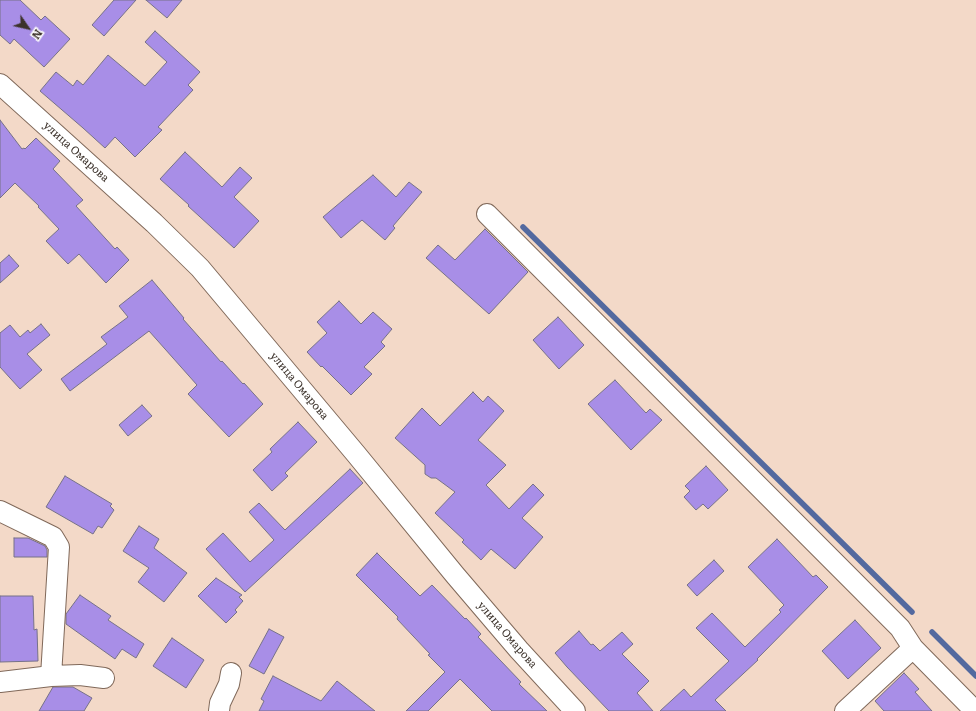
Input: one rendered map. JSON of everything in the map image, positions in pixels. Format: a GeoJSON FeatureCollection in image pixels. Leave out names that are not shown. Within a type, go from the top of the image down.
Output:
{"type":"FeatureCollection","features":[{"type":"Feature","properties":{"kind":"street","name":"улица Омарова"},"geometry":{"type":"LineString","coordinates":[[0,84],[154,223],[200,268],[519,650],[575,711]]}},
{"type":"Feature","properties":{"kind":"street"},"geometry":{"type":"LineString","coordinates":[[487,214],[900,628],[913,648],[975,711]]}},
{"type":"Feature","properties":{"kind":"street"},"geometry":{"type":"LineString","coordinates":[[0,511],[53,537],[59,547],[51,676]]}},
{"type":"Feature","properties":{"kind":"street"},"geometry":{"type":"LineString","coordinates":[[845,711],[913,648]]}},
{"type":"Feature","properties":{"kind":"street"},"geometry":{"type":"LineString","coordinates":[[219,711],[220,703],[229,684],[231,673]]}},
{"type":"Feature","properties":{"kind":"street"},"geometry":{"type":"LineString","coordinates":[[0,682],[51,676],[80,675],[104,678]]}},
{"type":"Feature","properties":{"kind":"building"},"geometry":{"type":"Polygon","coordinates":[[[0,0],[20,0],[41,20],[45,16],[70,39],[44,67],[14,39],[10,44],[0,35],[0,0]]]}},
{"type":"Feature","properties":{"kind":"building"},"geometry":{"type":"Polygon","coordinates":[[[114,0],[136,0],[104,36],[92,25],[114,0]]]}},
{"type":"Feature","properties":{"kind":"building"},"geometry":{"type":"Polygon","coordinates":[[[146,0],[182,0],[167,18],[146,0]]]}},
{"type":"Feature","properties":{"kind":"building"},"geometry":{"type":"Polygon","coordinates":[[[155,31],[200,72],[188,85],[193,90],[158,127],[162,130],[135,157],[115,137],[105,148],[40,91],[56,72],[73,86],[77,80],[83,85],[108,55],[145,86],[167,62],[145,42],[155,31]]]}},
{"type":"Feature","properties":{"kind":"building"},"geometry":{"type":"Polygon","coordinates":[[[0,120],[22,149],[25,149],[36,138],[60,161],[53,169],[83,200],[76,206],[115,249],[117,247],[129,260],[106,283],[79,254],[68,264],[46,241],[59,229],[38,207],[39,206],[15,183],[0,198],[0,120]]]}},
{"type":"Feature","properties":{"kind":"building"},"geometry":{"type":"Polygon","coordinates":[[[185,152],[222,187],[240,167],[252,178],[234,197],[259,221],[234,248],[160,179],[185,152]]]}},
{"type":"Feature","properties":{"kind":"building"},"geometry":{"type":"Polygon","coordinates":[[[373,175],[396,197],[409,182],[422,192],[393,226],[395,228],[385,240],[362,220],[341,238],[323,217],[373,175]]]}},
{"type":"Feature","properties":{"kind":"building"},"geometry":{"type":"Polygon","coordinates":[[[485,229],[528,272],[489,314],[426,258],[438,245],[455,260],[485,229]]]}},
{"type":"Feature","properties":{"kind":"building"},"geometry":{"type":"Polygon","coordinates":[[[9,255],[19,266],[0,283],[0,263],[9,255]]]}},
{"type":"Feature","properties":{"kind":"building"},"geometry":{"type":"Polygon","coordinates":[[[152,280],[184,318],[183,319],[221,362],[222,361],[263,404],[229,437],[188,394],[197,385],[149,331],[70,391],[61,379],[107,344],[101,337],[128,317],[119,306],[152,280]]]}},
{"type":"Feature","properties":{"kind":"building"},"geometry":{"type":"Polygon","coordinates":[[[339,301],[361,324],[373,312],[392,329],[381,342],[385,346],[364,367],[372,374],[351,395],[307,352],[327,333],[317,322],[339,301]]]}},
{"type":"Feature","properties":{"kind":"building"},"geometry":{"type":"Polygon","coordinates":[[[558,317],[584,345],[559,369],[533,340],[558,317]]]}},
{"type":"Feature","properties":{"kind":"building"},"geometry":{"type":"Polygon","coordinates":[[[41,324],[50,335],[27,354],[42,370],[20,389],[0,367],[0,333],[10,325],[20,337],[28,330],[30,333],[41,324]]]}},
{"type":"Feature","properties":{"kind":"building"},"geometry":{"type":"Polygon","coordinates":[[[615,380],[646,413],[650,409],[662,420],[631,450],[588,404],[615,380]]]}},
{"type":"Feature","properties":{"kind":"building"},"geometry":{"type":"Polygon","coordinates":[[[473,392],[483,402],[488,396],[504,411],[478,440],[506,465],[486,485],[509,509],[533,484],[544,495],[522,518],[543,537],[515,569],[491,549],[481,560],[462,542],[464,540],[435,513],[455,492],[436,478],[431,478],[425,474],[425,465],[395,438],[422,408],[440,426],[473,392]]]}},
{"type":"Feature","properties":{"kind":"building"},"geometry":{"type":"Polygon","coordinates":[[[142,405],[152,416],[128,436],[119,425],[142,405]]]}},
{"type":"Feature","properties":{"kind":"building"},"geometry":{"type":"Polygon","coordinates":[[[298,422],[317,442],[285,473],[288,476],[272,491],[253,470],[272,452],[270,449],[298,422]]]}},
{"type":"Feature","properties":{"kind":"building"},"geometry":{"type":"Polygon","coordinates":[[[706,466],[728,490],[708,509],[703,504],[696,510],[684,497],[690,491],[685,486],[706,466]]]}},
{"type":"Feature","properties":{"kind":"building"},"geometry":{"type":"Polygon","coordinates":[[[350,469],[363,483],[245,592],[206,549],[223,533],[250,562],[274,540],[249,512],[259,503],[285,530],[350,469]]]}},
{"type":"Feature","properties":{"kind":"building"},"geometry":{"type":"Polygon","coordinates":[[[65,476],[112,504],[110,506],[114,510],[102,528],[98,526],[93,534],[46,507],[65,476]]]}},
{"type":"Feature","properties":{"kind":"building"},"geometry":{"type":"Polygon","coordinates":[[[139,526],[159,539],[154,548],[187,573],[164,602],[138,582],[149,568],[123,551],[139,526]]]}},
{"type":"Feature","properties":{"kind":"building"},"geometry":{"type":"Polygon","coordinates":[[[14,538],[28,538],[45,546],[47,550],[47,557],[14,557],[14,538]]]}},
{"type":"Feature","properties":{"kind":"building"},"geometry":{"type":"Polygon","coordinates":[[[777,539],[813,577],[816,575],[828,587],[757,659],[758,660],[715,700],[726,711],[660,711],[684,689],[691,697],[729,661],[696,628],[712,613],[745,647],[781,612],[779,610],[784,605],[748,567],[777,539]]]}},
{"type":"Feature","properties":{"kind":"building"},"geometry":{"type":"Polygon","coordinates":[[[377,553],[420,596],[432,585],[481,634],[478,637],[521,682],[519,684],[547,711],[492,711],[460,679],[428,711],[406,711],[445,672],[397,619],[398,617],[356,575],[377,553]]]}},
{"type":"Feature","properties":{"kind":"building"},"geometry":{"type":"Polygon","coordinates":[[[714,560],[724,571],[697,596],[687,585],[714,560]]]}},
{"type":"Feature","properties":{"kind":"building"},"geometry":{"type":"Polygon","coordinates":[[[216,578],[242,595],[239,597],[243,601],[235,610],[237,612],[226,623],[198,596],[216,578]]]}},
{"type":"Feature","properties":{"kind":"building"},"geometry":{"type":"Polygon","coordinates":[[[80,595],[111,616],[108,620],[144,644],[136,658],[122,649],[115,659],[66,624],[66,614],[80,595]]]}},
{"type":"Feature","properties":{"kind":"building"},"geometry":{"type":"Polygon","coordinates":[[[0,596],[33,596],[34,630],[37,629],[38,661],[0,662],[0,596]]]}},
{"type":"Feature","properties":{"kind":"building"},"geometry":{"type":"Polygon","coordinates":[[[855,620],[881,648],[848,679],[822,651],[855,620]]]}},
{"type":"Feature","properties":{"kind":"building"},"geometry":{"type":"Polygon","coordinates":[[[269,629],[284,637],[264,674],[249,666],[269,629]]]}},
{"type":"Feature","properties":{"kind":"building"},"geometry":{"type":"Polygon","coordinates":[[[579,631],[591,645],[593,644],[600,651],[622,632],[633,644],[622,654],[649,681],[637,693],[653,711],[609,711],[567,667],[555,653],[579,631]]]}},
{"type":"Feature","properties":{"kind":"building"},"geometry":{"type":"Polygon","coordinates":[[[172,638],[204,660],[186,688],[153,666],[172,638]]]}},
{"type":"Feature","properties":{"kind":"building"},"geometry":{"type":"Polygon","coordinates":[[[904,673],[919,689],[915,692],[932,711],[884,711],[875,701],[904,673]]]}},
{"type":"Feature","properties":{"kind":"building"},"geometry":{"type":"Polygon","coordinates":[[[273,676],[321,701],[337,681],[375,711],[259,711],[264,701],[261,699],[273,676]]]}},
{"type":"Feature","properties":{"kind":"building"},"geometry":{"type":"Polygon","coordinates":[[[53,687],[73,687],[92,698],[84,711],[39,711],[53,687]]]}},
{"type":"Feature","properties":{"kind":"waterway"},"geometry":{"type":"LineString","coordinates":[[523,227],[912,612]]}},
{"type":"Feature","properties":{"kind":"waterway"},"geometry":{"type":"LineString","coordinates":[[932,632],[976,676]]}}]}
